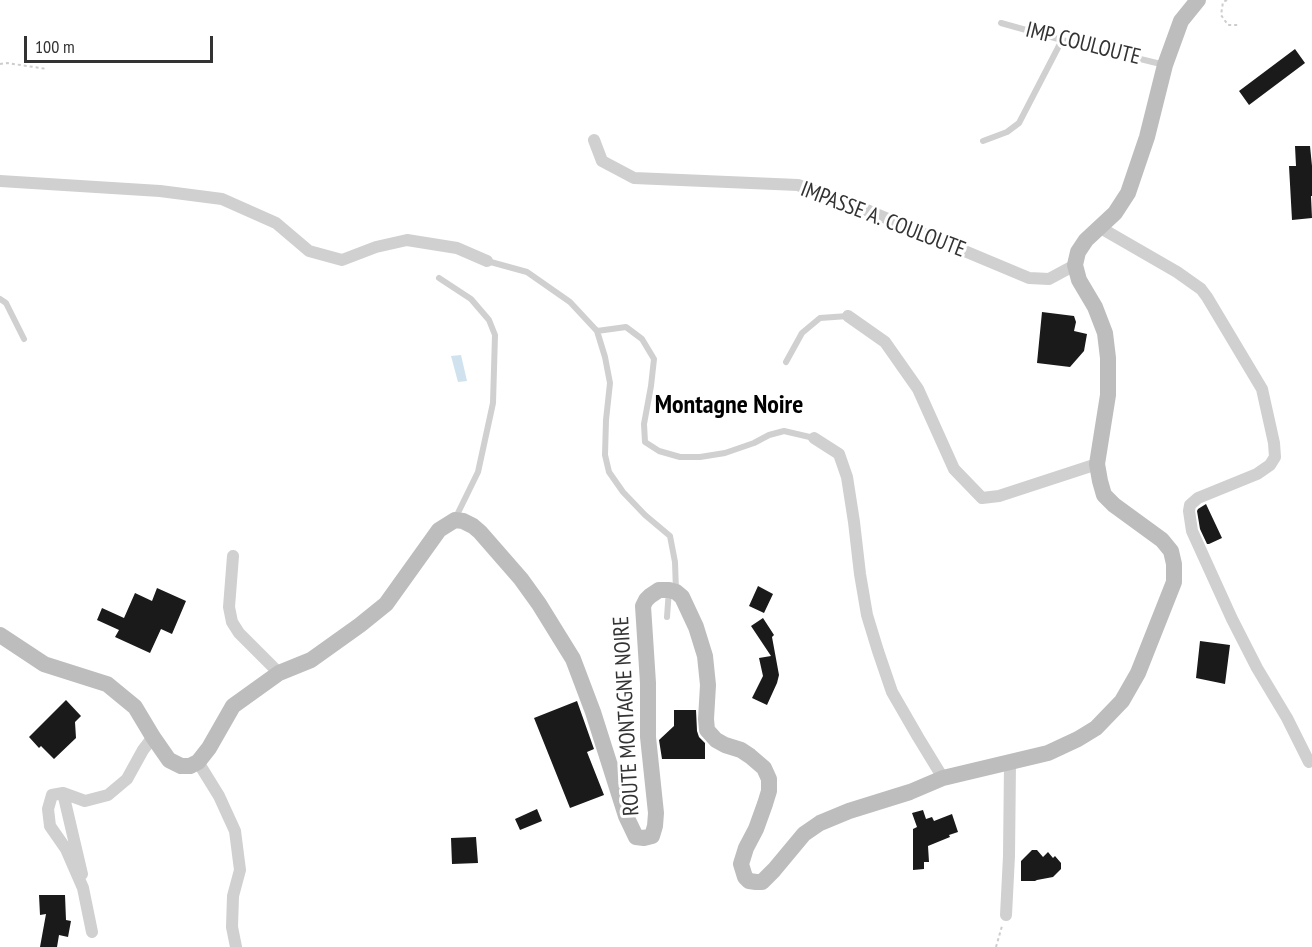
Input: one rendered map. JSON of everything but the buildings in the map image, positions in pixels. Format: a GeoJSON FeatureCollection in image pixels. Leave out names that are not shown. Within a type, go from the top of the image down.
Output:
{"type":"FeatureCollection","features":[{"type":"Feature","properties":{"kind":"street"},"geometry":{"type":"LineString","coordinates":[[679,593],[696,627],[705,656],[708,685],[707,730],[724,745],[741,750],[750,756],[764,768],[769,779],[769,791],[765,804],[741,864],[745,877],[749,881],[762,882],[804,834],[820,823],[849,811],[910,792],[943,778],[1048,753],[1096,728],[1122,701],[1138,673],[1174,582],[1174,564],[1171,550],[1162,540],[1104,495],[1097,464],[1108,395],[1105,333],[1095,307],[1078,280],[1074,265],[1078,252],[1086,240],[1115,213],[1128,193],[1147,137],[1165,65],[1181,21],[1198,0]]}},
{"type":"Feature","properties":{"kind":"street","name":"IMPASSE A. COULOUTE"},"geometry":{"type":"LineString","coordinates":[[594,140],[602,161],[634,178],[798,185],[869,211],[1029,278],[1049,279],[1074,265]]}},
{"type":"Feature","properties":{"kind":"street"},"geometry":{"type":"LineString","coordinates":[[0,182],[160,191],[222,199],[276,223],[309,251],[342,260],[376,247],[407,240],[457,249],[487,261]]}},
{"type":"Feature","properties":{"kind":"street"},"geometry":{"type":"LineString","coordinates":[[1099,227],[1177,272],[1200,289],[1262,389],[1275,457],[1270,465],[1257,474],[1198,498],[1190,505],[1189,511],[1192,531],[1232,619],[1309,762]]}},
{"type":"Feature","properties":{"kind":"street"},"geometry":{"type":"LineString","coordinates":[[848,316],[885,342],[918,389],[954,469],[982,498],[999,496],[1097,464]]}},
{"type":"Feature","properties":{"kind":"street"},"geometry":{"type":"LineString","coordinates":[[814,438],[839,454],[847,477],[867,615],[878,651],[892,692],[943,778]]}},
{"type":"Feature","properties":{"kind":"street"},"geometry":{"type":"LineString","coordinates":[[0,635],[44,664],[107,684],[135,707],[169,760],[181,766],[190,766],[198,762],[209,748],[233,706],[279,673],[311,660],[386,604],[439,530],[455,520]]}},
{"type":"Feature","properties":{"kind":"street","name":"ROUTE MONTAGNE NOIRE"},"geometry":{"type":"LineString","coordinates":[[455,520],[464,521],[473,526],[500,554],[539,604],[573,658],[626,816],[636,837],[652,836],[656,813],[648,737],[648,683],[643,606],[650,596],[659,590],[679,593]]}},
{"type":"Feature","properties":{"kind":"street"},"geometry":{"type":"LineString","coordinates":[[233,556],[229,608],[232,622],[239,633],[279,673]]}},
{"type":"Feature","properties":{"kind":"street"},"geometry":{"type":"LineString","coordinates":[[92,932],[83,888],[66,849],[50,826],[48,809],[52,795],[63,793],[85,801],[108,795],[127,779],[153,737]]}},
{"type":"Feature","properties":{"kind":"street"},"geometry":{"type":"LineString","coordinates":[[198,762],[219,796],[235,831],[240,870],[233,896],[232,927],[236,947]]}},
{"type":"Feature","properties":{"kind":"street"},"geometry":{"type":"LineString","coordinates":[[1006,915],[1010,763]]}},
{"type":"Feature","properties":{"kind":"street"},"geometry":{"type":"LineString","coordinates":[[63,793],[82,874]]}},
{"type":"Feature","properties":{"kind":"lane","name":"IMP COULOUTE"},"geometry":{"type":"LineString","coordinates":[[1001,23],[1165,65]]}},
{"type":"Feature","properties":{"kind":"lane"},"geometry":{"type":"LineString","coordinates":[[983,141],[1007,132],[1018,123],[1062,40]]}},
{"type":"Feature","properties":{"kind":"lane"},"geometry":{"type":"LineString","coordinates":[[487,261],[527,272],[570,302],[597,331],[610,382],[605,455],[609,472],[623,492],[670,536],[679,593],[667,617]]}},
{"type":"Feature","properties":{"kind":"lane"},"geometry":{"type":"LineString","coordinates":[[439,278],[471,298],[489,320],[495,335],[493,403],[478,472],[455,520]]}},
{"type":"Feature","properties":{"kind":"lane"},"geometry":{"type":"LineString","coordinates":[[0,299],[6,303],[24,339]]}},
{"type":"Feature","properties":{"kind":"lane"},"geometry":{"type":"LineString","coordinates":[[786,362],[802,333],[819,318],[848,316]]}},
{"type":"Feature","properties":{"kind":"lane"},"geometry":{"type":"LineString","coordinates":[[597,331],[626,327],[642,339],[654,359],[644,424],[645,442],[659,451],[680,457],[700,458],[725,453],[784,431],[814,438]]}},
{"type":"Feature","properties":{"kind":"path"},"geometry":{"type":"LineString","coordinates":[[1227,0],[1223,3],[1221,15],[1228,25],[1239,25]]}},
{"type":"Feature","properties":{"kind":"path"},"geometry":{"type":"LineString","coordinates":[[0,64],[47,69]]}},
{"type":"Feature","properties":{"kind":"path"},"geometry":{"type":"LineString","coordinates":[[996,947],[1006,915]]}},
{"type":"Feature","properties":{"kind":"water"},"geometry":{"type":"Polygon","coordinates":[[[461,355],[467,381],[458,382],[451,356],[461,355]]]}},
{"type":"Feature","properties":{"kind":"district","name":"Montagne Noire"},"geometry":{"type":"Point","coordinates":[729,406]}}]}
